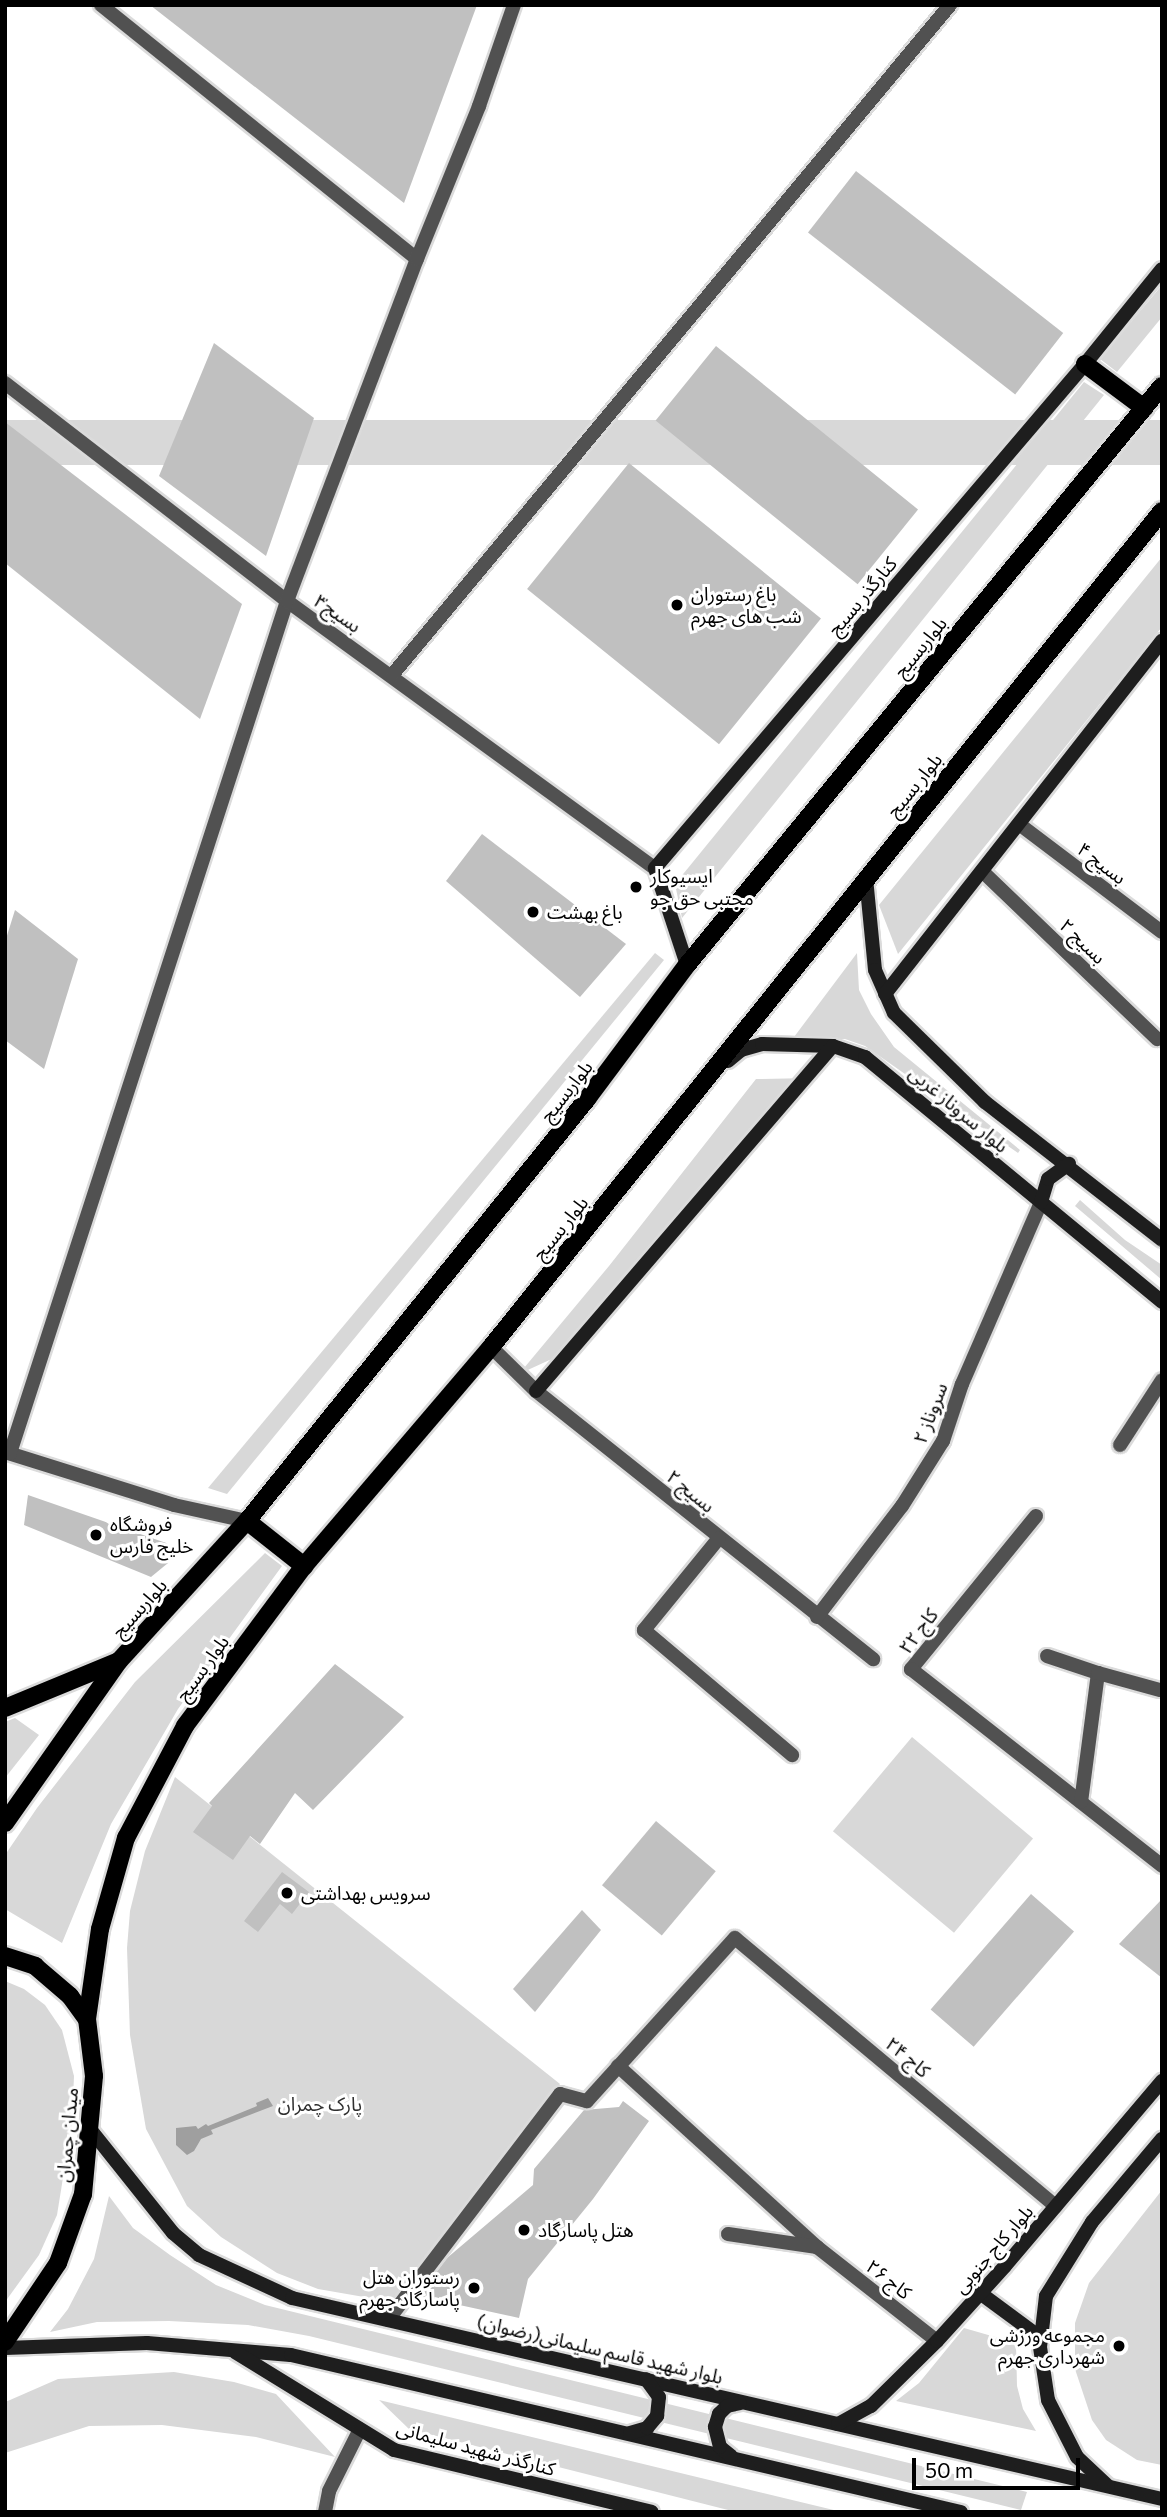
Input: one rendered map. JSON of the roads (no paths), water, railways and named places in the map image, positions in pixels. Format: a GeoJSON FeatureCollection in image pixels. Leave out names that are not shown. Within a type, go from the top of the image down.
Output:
{"type":"FeatureCollection","features":[{"type":"Feature","properties":{"kind":"main road"},"geometry":{"type":"LineString","coordinates":[[1085,364],[1144,408]]}},
{"type":"Feature","properties":{"kind":"main road","name":"بلواربسیج"},"geometry":{"type":"LineString","coordinates":[[5,1823],[119,1661],[247,1521],[587,1099],[687,964],[1162,386]]}},
{"type":"Feature","properties":{"kind":"main road","name":"بلوار بسیج"},"geometry":{"type":"LineString","coordinates":[[87,2019],[100,1929],[126,1838],[185,1726],[304,1566],[491,1347],[1162,512]]}},
{"type":"Feature","properties":{"kind":"main road"},"geometry":{"type":"LineString","coordinates":[[247,1521],[304,1566]]}},
{"type":"Feature","properties":{"kind":"main road"},"geometry":{"type":"LineString","coordinates":[[5,1708],[119,1661]]}},
{"type":"Feature","properties":{"kind":"main road"},"geometry":{"type":"LineString","coordinates":[[5,1956],[34,1966],[71,1996],[87,2019]]}},
{"type":"Feature","properties":{"kind":"main road","name":"میدان چمران"},"geometry":{"type":"LineString","coordinates":[[5,2342],[58,2263],[83,2194],[94,2076],[87,2019]]}},
{"type":"Feature","properties":{"kind":"street"},"geometry":{"type":"LineString","coordinates":[[101,5],[417,259]]}},
{"type":"Feature","properties":{"kind":"street"},"geometry":{"type":"LineString","coordinates":[[247,1521],[174,1506],[8,1452],[288,601],[417,259],[479,106],[513,5]]}},
{"type":"Feature","properties":{"kind":"street"},"geometry":{"type":"LineString","coordinates":[[393,674],[950,5]]}},
{"type":"Feature","properties":{"kind":"street","name":"کنارگذر بسیج"},"geometry":{"type":"LineString","coordinates":[[655,868],[1085,364],[1162,269]]}},
{"type":"Feature","properties":{"kind":"street","name":"بسیج۳"},"geometry":{"type":"LineString","coordinates":[[5,383],[288,601],[393,674],[655,868]]}},
{"type":"Feature","properties":{"kind":"street"},"geometry":{"type":"LineString","coordinates":[[885,994],[1162,641]]}},
{"type":"Feature","properties":{"kind":"street","name":"بسیج ۴"},"geometry":{"type":"LineString","coordinates":[[1018,824],[1162,932]]}},
{"type":"Feature","properties":{"kind":"street"},"geometry":{"type":"LineString","coordinates":[[655,868],[687,964]]}},
{"type":"Feature","properties":{"kind":"street","name":"بسیج ۲"},"geometry":{"type":"LineString","coordinates":[[982,871],[1157,1039]]}},
{"type":"Feature","properties":{"kind":"street","name":"بلوار سروناز غربی"},"geometry":{"type":"LineString","coordinates":[[866,878],[875,970],[894,1013],[985,1102],[1069,1164],[1162,1240]]}},
{"type":"Feature","properties":{"kind":"street","name":"بلوار سروناز غربی"},"geometry":{"type":"LineString","coordinates":[[705,1079],[741,1049],[762,1044],[833,1046],[865,1057],[1162,1302]]}},
{"type":"Feature","properties":{"kind":"street"},"geometry":{"type":"LineString","coordinates":[[536,1391],[833,1046]]}},
{"type":"Feature","properties":{"kind":"street"},"geometry":{"type":"LineString","coordinates":[[1041,1202],[1048,1179],[1069,1164]]}},
{"type":"Feature","properties":{"kind":"street","name":"سروناز ۲"},"geometry":{"type":"LineString","coordinates":[[817,1617],[902,1506],[943,1441],[962,1384],[1041,1202]]}},
{"type":"Feature","properties":{"kind":"street","name":"بسیج ۲"},"geometry":{"type":"LineString","coordinates":[[491,1347],[536,1391],[873,1659]]}},
{"type":"Feature","properties":{"kind":"street"},"geometry":{"type":"LineString","coordinates":[[1120,1445],[1162,1380]]}},
{"type":"Feature","properties":{"kind":"street","name":"کاج ۲۲"},"geometry":{"type":"LineString","coordinates":[[1036,1516],[912,1669],[1162,1866]]}},
{"type":"Feature","properties":{"kind":"street"},"geometry":{"type":"LineString","coordinates":[[719,1538],[644,1630],[792,1755]]}},
{"type":"Feature","properties":{"kind":"street"},"geometry":{"type":"LineString","coordinates":[[1047,1656],[1160,1690]]}},
{"type":"Feature","properties":{"kind":"street"},"geometry":{"type":"LineString","coordinates":[[1081,1802],[1098,1672]]}},
{"type":"Feature","properties":{"kind":"street","name":"کاج ۲۴"},"geometry":{"type":"LineString","coordinates":[[618,2066],[735,1938],[1056,2206]]}},
{"type":"Feature","properties":{"kind":"street"},"geometry":{"type":"LineString","coordinates":[[388,2320],[560,2094],[587,2101],[618,2066]]}},
{"type":"Feature","properties":{"kind":"street","name":"کاج ۲۶"},"geometry":{"type":"LineString","coordinates":[[618,2066],[817,2247],[937,2341]]}},
{"type":"Feature","properties":{"kind":"street","name":"بلوار کاج جنوبی"},"geometry":{"type":"LineString","coordinates":[[838,2424],[871,2406],[937,2341],[1162,2081]]}},
{"type":"Feature","properties":{"kind":"street","name":"بلوار شهید قاسم سلیمانی(رضوان)"},"geometry":{"type":"LineString","coordinates":[[90,2129],[173,2233],[199,2255],[292,2298],[1162,2499]]}},
{"type":"Feature","properties":{"kind":"street"},"geometry":{"type":"LineString","coordinates":[[1109,2487],[1077,2457],[1048,2400],[1041,2338],[1045,2296],[1092,2222],[1162,2139]]}},
{"type":"Feature","properties":{"kind":"street"},"geometry":{"type":"LineString","coordinates":[[728,2234],[817,2247]]}},
{"type":"Feature","properties":{"kind":"street"},"geometry":{"type":"LineString","coordinates":[[980,2293],[1041,2338]]}},
{"type":"Feature","properties":{"kind":"street"},"geometry":{"type":"LineString","coordinates":[[5,2348],[146,2343],[291,2355],[961,2512]]}},
{"type":"Feature","properties":{"kind":"street","name":"کنارگذر شهید سلیمانی"},"geometry":{"type":"LineString","coordinates":[[230,2350],[394,2449],[651,2512]]}},
{"type":"Feature","properties":{"kind":"street"},"geometry":{"type":"LineString","coordinates":[[628,2434],[647,2428],[657,2416],[659,2397],[646,2379]]}},
{"type":"Feature","properties":{"kind":"street"},"geometry":{"type":"LineString","coordinates":[[731,2457],[719,2447],[715,2427],[719,2414],[727,2406],[745,2402]]}},
{"type":"Feature","properties":{"kind":"street"},"geometry":{"type":"LineString","coordinates":[[325,2512],[329,2491],[360,2429]]}},
{"type":"Feature","properties":{"kind":"place","name":"باغ رستوران شب های جهرم"},"geometry":{"type":"Point","coordinates":[677,605]}},
{"type":"Feature","properties":{"kind":"place","name":"ایسیوکار مجتبی حق جو"},"geometry":{"type":"Point","coordinates":[636,887]}},
{"type":"Feature","properties":{"kind":"place","name":"باغ بهشت"},"geometry":{"type":"Point","coordinates":[533,912]}},
{"type":"Feature","properties":{"kind":"place","name":"فروشگاه خلیج فارس"},"geometry":{"type":"Point","coordinates":[96,1535]}},
{"type":"Feature","properties":{"kind":"place","name":"سرویس بهداشتی"},"geometry":{"type":"Point","coordinates":[287,1893]}},
{"type":"Feature","properties":{"kind":"place","name":"هتل پاسارگاد"},"geometry":{"type":"Point","coordinates":[524,2230]}},
{"type":"Feature","properties":{"kind":"place","name":"رستوران هتل پاسارگاد جهرم"},"geometry":{"type":"Point","coordinates":[474,2288]}},
{"type":"Feature","properties":{"kind":"place","name":"مجموعه ورزشی شهرداری جهرم"},"geometry":{"type":"Point","coordinates":[1119,2346]}},
{"type":"Feature","properties":{"kind":"park label","name":"پارک چمران"},"geometry":{"type":"Point","coordinates":[320,2104]}}]}
